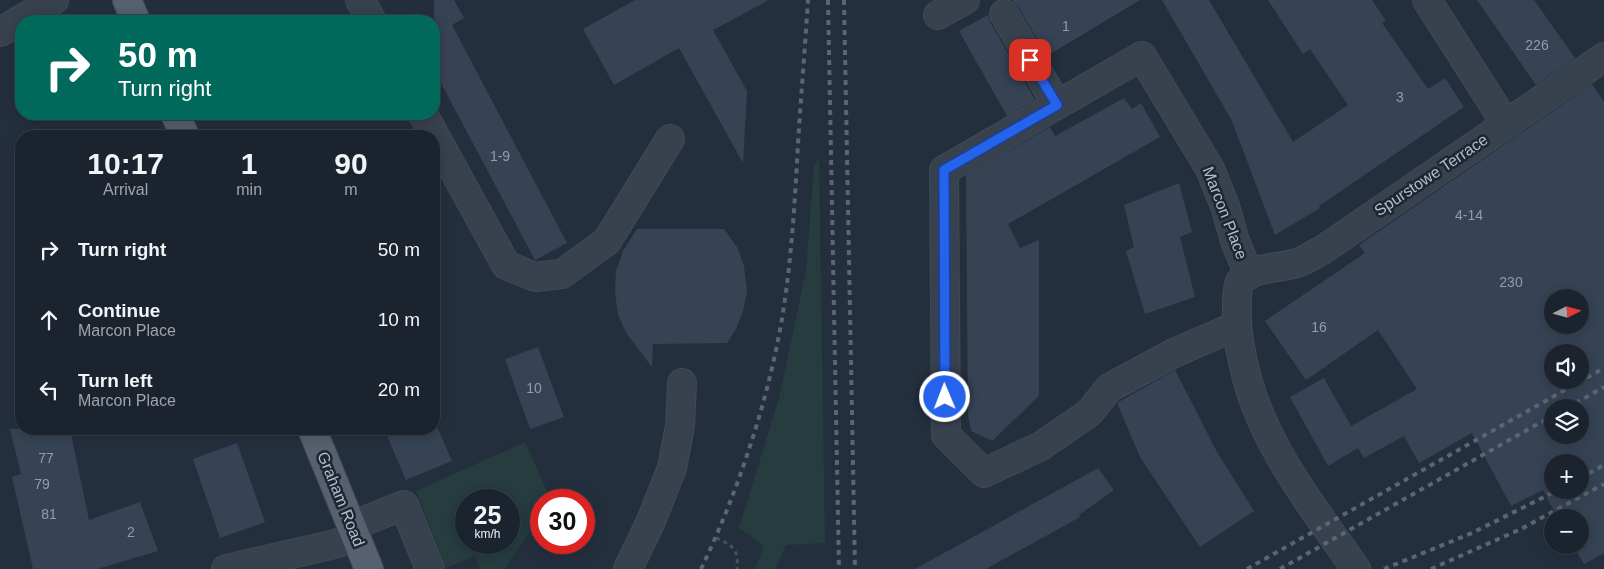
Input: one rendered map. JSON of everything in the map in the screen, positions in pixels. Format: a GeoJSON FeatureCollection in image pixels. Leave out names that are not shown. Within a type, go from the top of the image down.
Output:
{"type":"FeatureCollection","features":[{"type":"Feature","properties":{"kind":"main road"},"geometry":{"type":"LineString","coordinates":[[127,0],[133,15]]}},
{"type":"Feature","properties":{"kind":"main road","name":"Graham Road"},"geometry":{"type":"LineString","coordinates":[[315,435],[369,569]]}},
{"type":"Feature","properties":{"kind":"street"},"geometry":{"type":"LineString","coordinates":[[29,15],[54,0]]}},
{"type":"Feature","properties":{"kind":"street"},"geometry":{"type":"LineString","coordinates":[[360,0],[369,15]]}},
{"type":"Feature","properties":{"kind":"street"},"geometry":{"type":"LineString","coordinates":[[938,15],[965,0]]}},
{"type":"Feature","properties":{"kind":"street"},"geometry":{"type":"LineString","coordinates":[[1428,0],[1506,124]]}},
{"type":"Feature","properties":{"kind":"street"},"geometry":{"type":"LineString","coordinates":[[1004,14],[1057,105]]}},
{"type":"Feature","properties":{"kind":"street"},"geometry":{"type":"LineString","coordinates":[[0,32],[15,23]]}},
{"type":"Feature","properties":{"kind":"street","name":"Marcon Place"},"geometry":{"type":"LineString","coordinates":[[1236,326],[1174,353],[1109,388],[1089,413],[1041,446],[984,473],[946,434],[944,170],[1142,56],[1210,169],[1249,275],[1240,282],[1236,326],[1244,370],[1263,426],[1294,479],[1356,569]]}},
{"type":"Feature","properties":{"kind":"street","name":"Spurstowe Terrace"},"geometry":{"type":"LineString","coordinates":[[1249,275],[1266,269],[1295,264],[1327,247],[1604,56]]}},
{"type":"Feature","properties":{"kind":"street"},"geometry":{"type":"LineString","coordinates":[[440,145],[506,265],[535,277],[562,274],[607,240],[670,139]]}},
{"type":"Feature","properties":{"kind":"street"},"geometry":{"type":"LineString","coordinates":[[628,569],[672,468],[680,426],[682,383]]}},
{"type":"Feature","properties":{"kind":"street"},"geometry":{"type":"LineString","coordinates":[[226,569],[335,544],[404,505],[430,569]]}},
{"type":"Feature","properties":{"kind":"path"},"geometry":{"type":"LineString","coordinates":[[716,538],[729,543],[735,550],[737,569]]}},
{"type":"Feature","properties":{"kind":"green space"},"geometry":{"type":"Polygon","coordinates":[[[819,158],[825,543],[786,545],[775,569],[755,569],[764,546],[739,528],[779,398],[806,271],[814,166],[819,158]]]}},
{"type":"Feature","properties":{"kind":"green space"},"geometry":{"type":"Polygon","coordinates":[[[525,442],[546,489],[530,489],[530,532],[520,546],[520,489],[455,489],[455,554],[514,554],[504,569],[480,569],[475,556],[446,568],[416,491],[525,442]]]}},
{"type":"Feature","properties":{"kind":"building"},"geometry":{"type":"Polygon","coordinates":[[[434,0],[454,0],[464,18],[452,25],[567,243],[535,260],[440,81],[440,15],[434,15],[434,0]]]}},
{"type":"Feature","properties":{"kind":"building"},"geometry":{"type":"Polygon","coordinates":[[[635,0],[769,0],[713,30],[747,91],[743,163],[679,48],[614,85],[583,29],[635,0]]]}},
{"type":"Feature","properties":{"kind":"building"},"geometry":{"type":"Polygon","coordinates":[[[1140,0],[1047,56],[1018,6],[1012,1],[1140,0]]]}},
{"type":"Feature","properties":{"kind":"building"},"geometry":{"type":"Polygon","coordinates":[[[1162,0],[1209,0],[1293,142],[1348,105],[1310,49],[1303,54],[1268,0],[1372,0],[1386,21],[1382,23],[1428,89],[1445,78],[1464,107],[1319,206],[1320,208],[1275,235],[1232,121],[1162,0]]]}},
{"type":"Feature","properties":{"kind":"building"},"geometry":{"type":"Polygon","coordinates":[[[1477,0],[1534,0],[1575,58],[1536,85],[1477,0]]]}},
{"type":"Feature","properties":{"kind":"building"},"geometry":{"type":"Polygon","coordinates":[[[988,15],[990,22],[1035,100],[1007,116],[959,31],[988,15]]]}},
{"type":"Feature","properties":{"kind":"building"},"geometry":{"type":"Polygon","coordinates":[[[1592,84],[1604,102],[1604,553],[1584,564],[1578,554],[1589,554],[1589,509],[1553,509],[1548,499],[1589,499],[1589,454],[1544,454],[1544,492],[1543,490],[1511,506],[1472,433],[1419,463],[1404,436],[1364,458],[1358,448],[1328,466],[1290,397],[1324,378],[1351,426],[1417,389],[1378,330],[1306,380],[1265,321],[1365,253],[1359,245],[1592,84]]]}},
{"type":"Feature","properties":{"kind":"building"},"geometry":{"type":"Polygon","coordinates":[[[1124,98],[1132,109],[1141,103],[1160,137],[1008,224],[1020,248],[1039,240],[1039,396],[992,441],[971,431],[968,415],[966,175],[1050,127],[1055,136],[1124,98]]]}},
{"type":"Feature","properties":{"kind":"building"},"geometry":{"type":"Polygon","coordinates":[[[1179,183],[1192,232],[1180,237],[1195,297],[1145,314],[1126,251],[1134,247],[1124,205],[1179,183]]]}},
{"type":"Feature","properties":{"kind":"building"},"geometry":{"type":"Polygon","coordinates":[[[637,229],[724,229],[737,247],[744,266],[747,291],[743,311],[736,329],[727,343],[653,344],[652,367],[627,334],[618,315],[615,292],[616,271],[623,251],[637,229]]]}},
{"type":"Feature","properties":{"kind":"building"},"geometry":{"type":"Polygon","coordinates":[[[538,347],[564,417],[530,429],[505,359],[538,347]]]}},
{"type":"Feature","properties":{"kind":"building"},"geometry":{"type":"Polygon","coordinates":[[[1175,370],[1217,452],[1254,511],[1200,547],[1140,457],[1117,403],[1175,370]]]}},
{"type":"Feature","properties":{"kind":"building"},"geometry":{"type":"Polygon","coordinates":[[[10,429],[15,429],[15,435],[71,435],[89,520],[140,502],[158,551],[97,569],[33,569],[12,477],[21,474],[10,429]]]}},
{"type":"Feature","properties":{"kind":"building"},"geometry":{"type":"Polygon","coordinates":[[[440,434],[452,461],[406,480],[387,435],[440,434]]]}},
{"type":"Feature","properties":{"kind":"building"},"geometry":{"type":"Polygon","coordinates":[[[237,443],[265,522],[220,538],[193,459],[237,443]]]}},
{"type":"Feature","properties":{"kind":"building"},"geometry":{"type":"Polygon","coordinates":[[[1098,468],[1114,490],[1079,515],[1080,517],[986,569],[915,569],[1098,468]]]}},
{"type":"Feature","properties":{"kind":"railway"},"geometry":{"type":"LineString","coordinates":[[701,569],[741,474],[762,407],[778,339],[787,286],[791,245],[808,0]]}},
{"type":"Feature","properties":{"kind":"railway"},"geometry":{"type":"LineString","coordinates":[[828,0],[839,569]]}},
{"type":"Feature","properties":{"kind":"railway"},"geometry":{"type":"LineString","coordinates":[[844,0],[855,569]]}},
{"type":"Feature","properties":{"kind":"railway"},"geometry":{"type":"LineString","coordinates":[[1247,569],[1604,368]]}},
{"type":"Feature","properties":{"kind":"railway"},"geometry":{"type":"LineString","coordinates":[[1583,399],[1604,387]]}},
{"type":"Feature","properties":{"kind":"railway"},"geometry":{"type":"LineString","coordinates":[[1280,569],[1544,420]]}},
{"type":"Feature","properties":{"kind":"railway"},"geometry":{"type":"LineString","coordinates":[[1589,473],[1604,465]]}},
{"type":"Feature","properties":{"kind":"railway"},"geometry":{"type":"LineString","coordinates":[[1431,569],[1521,529],[1604,484]]}},
{"type":"Feature","properties":{"kind":"railway"},"geometry":{"type":"LineString","coordinates":[[1384,569],[1472,533],[1544,497]]}},
{"type":"Feature","properties":{"kind":"route"},"geometry":{"type":"LineString","coordinates":[[945,397],[944,170],[1057,105],[1030,60]]}}]}
